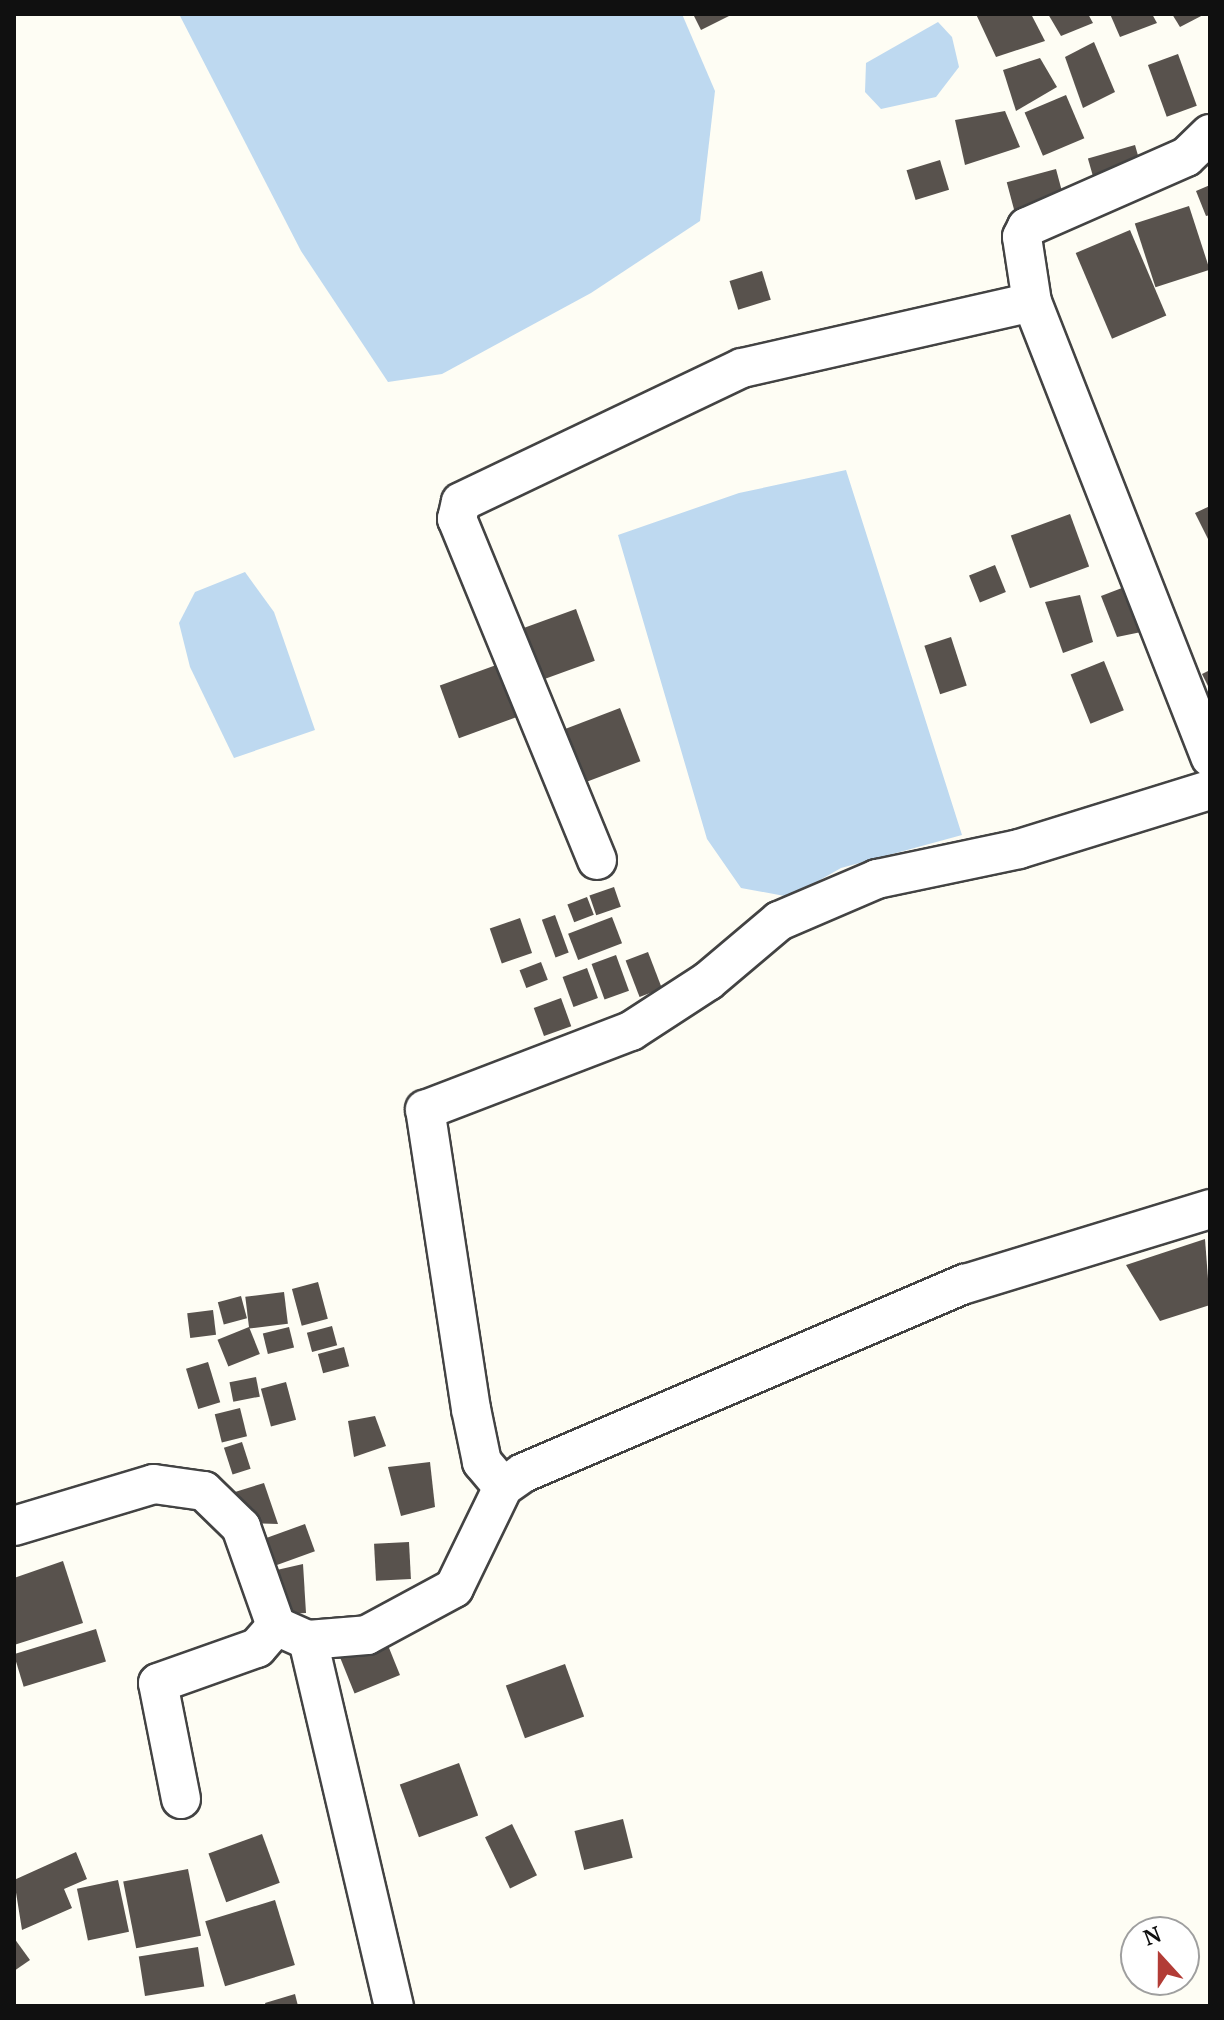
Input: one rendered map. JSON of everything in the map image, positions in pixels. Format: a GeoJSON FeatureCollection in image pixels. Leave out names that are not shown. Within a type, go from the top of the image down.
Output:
{"type":"FeatureCollection","features":[{"type":"Feature","properties":{"kind":"street"},"geometry":{"type":"LineString","coordinates":[[1210,134],[1186,157],[1027,227],[1032,302],[1210,757]]}},
{"type":"Feature","properties":{"kind":"street"},"geometry":{"type":"LineString","coordinates":[[597,860],[457,519],[461,502],[742,368],[1032,302]]}},
{"type":"Feature","properties":{"kind":"street"},"geometry":{"type":"LineString","coordinates":[[503,1487],[482,1462],[471,1409],[425,1110],[631,1031],[708,981],[779,921],[877,879],[1019,849],[1210,790]]}},
{"type":"Feature","properties":{"kind":"street"},"geometry":{"type":"LineString","coordinates":[[181,1799],[158,1683],[292,1633],[367,1635],[454,1588],[503,1487],[965,1284],[1210,1209]]}},
{"type":"Feature","properties":{"kind":"street"},"geometry":{"type":"LineString","coordinates":[[14,1526],[154,1484],[204,1491],[241,1527],[292,1633],[394,2006]]}},
{"type":"Feature","properties":{"kind":"water"},"geometry":{"type":"Polygon","coordinates":[[[179,14],[682,14],[715,91],[700,221],[591,293],[442,374],[388,382],[301,251],[179,14]]]}},
{"type":"Feature","properties":{"kind":"water"},"geometry":{"type":"Polygon","coordinates":[[[938,22],[952,37],[959,67],[936,97],[881,109],[865,92],[866,63],[938,22]]]}},
{"type":"Feature","properties":{"kind":"water"},"geometry":{"type":"Polygon","coordinates":[[[846,470],[962,835],[841,868],[790,897],[741,888],[707,839],[618,535],[739,493],[846,470]]]}},
{"type":"Feature","properties":{"kind":"water"},"geometry":{"type":"Polygon","coordinates":[[[245,572],[274,612],[315,730],[234,758],[190,667],[179,623],[195,592],[245,572]]]}},
{"type":"Feature","properties":{"kind":"building"},"geometry":{"type":"Polygon","coordinates":[[[693,14],[733,14],[701,30],[693,14]]]}},
{"type":"Feature","properties":{"kind":"building"},"geometry":{"type":"Polygon","coordinates":[[[976,14],[1031,14],[1045,41],[996,57],[976,14]]]}},
{"type":"Feature","properties":{"kind":"building"},"geometry":{"type":"Polygon","coordinates":[[[1048,14],[1088,14],[1093,23],[1061,36],[1048,14]]]}},
{"type":"Feature","properties":{"kind":"building"},"geometry":{"type":"Polygon","coordinates":[[[1110,14],[1152,14],[1157,23],[1120,37],[1110,14]]]}},
{"type":"Feature","properties":{"kind":"building"},"geometry":{"type":"Polygon","coordinates":[[[1172,14],[1205,14],[1180,27],[1172,14]]]}},
{"type":"Feature","properties":{"kind":"building"},"geometry":{"type":"Polygon","coordinates":[[[1094,42],[1115,92],[1083,108],[1065,57],[1094,42]]]}},
{"type":"Feature","properties":{"kind":"building"},"geometry":{"type":"Polygon","coordinates":[[[1178,54],[1197,106],[1167,117],[1148,65],[1178,54]]]}},
{"type":"Feature","properties":{"kind":"building"},"geometry":{"type":"Polygon","coordinates":[[[1040,58],[1057,87],[1016,111],[1003,70],[1040,58]]]}},
{"type":"Feature","properties":{"kind":"building"},"geometry":{"type":"Polygon","coordinates":[[[1066,95],[1084,138],[1043,156],[1025,113],[1066,95]]]}},
{"type":"Feature","properties":{"kind":"building"},"geometry":{"type":"Polygon","coordinates":[[[1005,111],[1020,147],[965,165],[955,120],[1005,111]]]}},
{"type":"Feature","properties":{"kind":"building"},"geometry":{"type":"Polygon","coordinates":[[[1135,145],[1142,170],[1095,183],[1088,159],[1135,145]]]}},
{"type":"Feature","properties":{"kind":"building"},"geometry":{"type":"Polygon","coordinates":[[[940,160],[949,190],[916,200],[907,170],[940,160]]]}},
{"type":"Feature","properties":{"kind":"building"},"geometry":{"type":"Polygon","coordinates":[[[1056,169],[1064,199],[1015,212],[1007,182],[1056,169]]]}},
{"type":"Feature","properties":{"kind":"building"},"geometry":{"type":"Polygon","coordinates":[[[1210,185],[1210,215],[1206,216],[1196,191],[1210,185]]]}},
{"type":"Feature","properties":{"kind":"building"},"geometry":{"type":"Polygon","coordinates":[[[1189,206],[1210,270],[1155,287],[1135,224],[1189,206]]]}},
{"type":"Feature","properties":{"kind":"building"},"geometry":{"type":"Polygon","coordinates":[[[1130,230],[1166,316],[1112,339],[1076,253],[1130,230]]]}},
{"type":"Feature","properties":{"kind":"building"},"geometry":{"type":"Polygon","coordinates":[[[762,271],[771,300],[738,310],[729,281],[762,271]]]}},
{"type":"Feature","properties":{"kind":"building"},"geometry":{"type":"Polygon","coordinates":[[[1210,506],[1210,543],[1195,513],[1210,506]]]}},
{"type":"Feature","properties":{"kind":"building"},"geometry":{"type":"Polygon","coordinates":[[[1070,514],[1089,567],[1030,588],[1011,536],[1070,514]]]}},
{"type":"Feature","properties":{"kind":"building"},"geometry":{"type":"Polygon","coordinates":[[[995,565],[1006,592],[980,602],[969,575],[995,565]]]}},
{"type":"Feature","properties":{"kind":"building"},"geometry":{"type":"Polygon","coordinates":[[[1135,583],[1151,630],[1117,637],[1101,596],[1135,583]]]}},
{"type":"Feature","properties":{"kind":"building"},"geometry":{"type":"Polygon","coordinates":[[[1080,595],[1093,642],[1063,653],[1045,602],[1080,595]]]}},
{"type":"Feature","properties":{"kind":"building"},"geometry":{"type":"Polygon","coordinates":[[[576,609],[595,661],[536,682],[517,631],[576,609]]]}},
{"type":"Feature","properties":{"kind":"building"},"geometry":{"type":"Polygon","coordinates":[[[951,637],[967,686],[940,694],[924,646],[951,637]]]}},
{"type":"Feature","properties":{"kind":"building"},"geometry":{"type":"Polygon","coordinates":[[[1104,661],[1124,710],[1090,724],[1071,674],[1104,661]]]}},
{"type":"Feature","properties":{"kind":"building"},"geometry":{"type":"Polygon","coordinates":[[[499,664],[518,717],[459,738],[440,686],[499,664]]]}},
{"type":"Feature","properties":{"kind":"building"},"geometry":{"type":"Polygon","coordinates":[[[1210,670],[1210,690],[1202,674],[1210,670]]]}},
{"type":"Feature","properties":{"kind":"building"},"geometry":{"type":"Polygon","coordinates":[[[620,708],[640,761],[582,784],[561,731],[620,708]]]}},
{"type":"Feature","properties":{"kind":"building"},"geometry":{"type":"Polygon","coordinates":[[[614,887],[621,907],[596,915],[589,895],[614,887]]]}},
{"type":"Feature","properties":{"kind":"building"},"geometry":{"type":"Polygon","coordinates":[[[587,897],[594,915],[574,922],[567,905],[587,897]]]}},
{"type":"Feature","properties":{"kind":"building"},"geometry":{"type":"Polygon","coordinates":[[[555,915],[569,953],[556,957],[542,920],[555,915]]]}},
{"type":"Feature","properties":{"kind":"building"},"geometry":{"type":"Polygon","coordinates":[[[612,917],[622,943],[578,960],[568,934],[612,917]]]}},
{"type":"Feature","properties":{"kind":"building"},"geometry":{"type":"Polygon","coordinates":[[[520,918],[532,953],[502,963],[490,928],[520,918]]]}},
{"type":"Feature","properties":{"kind":"building"},"geometry":{"type":"Polygon","coordinates":[[[648,952],[662,988],[640,997],[626,961],[648,952]]]}},
{"type":"Feature","properties":{"kind":"building"},"geometry":{"type":"Polygon","coordinates":[[[616,955],[629,991],[605,1000],[592,964],[616,955]]]}},
{"type":"Feature","properties":{"kind":"building"},"geometry":{"type":"Polygon","coordinates":[[[541,962],[548,980],[526,988],[520,970],[541,962]]]}},
{"type":"Feature","properties":{"kind":"building"},"geometry":{"type":"Polygon","coordinates":[[[587,968],[598,998],[574,1007],[563,977],[587,968]]]}},
{"type":"Feature","properties":{"kind":"building"},"geometry":{"type":"Polygon","coordinates":[[[561,998],[571,1026],[544,1036],[534,1008],[561,998]]]}},
{"type":"Feature","properties":{"kind":"building"},"geometry":{"type":"Polygon","coordinates":[[[1205,1239],[1210,1305],[1160,1321],[1126,1265],[1205,1239]]]}},
{"type":"Feature","properties":{"kind":"building"},"geometry":{"type":"Polygon","coordinates":[[[318,1282],[328,1319],[302,1326],[292,1289],[318,1282]]]}},
{"type":"Feature","properties":{"kind":"building"},"geometry":{"type":"Polygon","coordinates":[[[284,1292],[288,1324],[249,1329],[245,1297],[284,1292]]]}},
{"type":"Feature","properties":{"kind":"building"},"geometry":{"type":"Polygon","coordinates":[[[241,1296],[247,1318],[224,1324],[218,1302],[241,1296]]]}},
{"type":"Feature","properties":{"kind":"building"},"geometry":{"type":"Polygon","coordinates":[[[213,1310],[216,1335],[190,1338],[187,1313],[213,1310]]]}},
{"type":"Feature","properties":{"kind":"building"},"geometry":{"type":"Polygon","coordinates":[[[332,1326],[337,1345],[312,1352],[307,1333],[332,1326]]]}},
{"type":"Feature","properties":{"kind":"building"},"geometry":{"type":"Polygon","coordinates":[[[249,1327],[260,1354],[228,1367],[217,1340],[249,1327]]]}},
{"type":"Feature","properties":{"kind":"building"},"geometry":{"type":"Polygon","coordinates":[[[289,1327],[294,1347],[268,1354],[263,1334],[289,1327]]]}},
{"type":"Feature","properties":{"kind":"building"},"geometry":{"type":"Polygon","coordinates":[[[344,1347],[349,1366],[323,1373],[318,1354],[344,1347]]]}},
{"type":"Feature","properties":{"kind":"building"},"geometry":{"type":"Polygon","coordinates":[[[208,1362],[220,1402],[198,1409],[186,1369],[208,1362]]]}},
{"type":"Feature","properties":{"kind":"building"},"geometry":{"type":"Polygon","coordinates":[[[256,1377],[260,1397],[233,1402],[229,1382],[256,1377]]]}},
{"type":"Feature","properties":{"kind":"building"},"geometry":{"type":"Polygon","coordinates":[[[286,1382],[296,1420],[271,1426],[261,1389],[286,1382]]]}},
{"type":"Feature","properties":{"kind":"building"},"geometry":{"type":"Polygon","coordinates":[[[240,1408],[247,1436],[222,1442],[215,1414],[240,1408]]]}},
{"type":"Feature","properties":{"kind":"building"},"geometry":{"type":"Polygon","coordinates":[[[375,1416],[386,1446],[354,1457],[348,1421],[375,1416]]]}},
{"type":"Feature","properties":{"kind":"building"},"geometry":{"type":"Polygon","coordinates":[[[242,1442],[251,1469],[233,1475],[224,1448],[242,1442]]]}},
{"type":"Feature","properties":{"kind":"building"},"geometry":{"type":"Polygon","coordinates":[[[430,1462],[435,1507],[401,1516],[388,1467],[430,1462]]]}},
{"type":"Feature","properties":{"kind":"building"},"geometry":{"type":"Polygon","coordinates":[[[264,1483],[278,1524],[245,1523],[235,1492],[264,1483]]]}},
{"type":"Feature","properties":{"kind":"building"},"geometry":{"type":"Polygon","coordinates":[[[305,1524],[315,1551],[268,1568],[258,1541],[305,1524]]]}},
{"type":"Feature","properties":{"kind":"building"},"geometry":{"type":"Polygon","coordinates":[[[409,1542],[411,1579],[376,1581],[374,1544],[409,1542]]]}},
{"type":"Feature","properties":{"kind":"building"},"geometry":{"type":"Polygon","coordinates":[[[63,1561],[83,1623],[14,1645],[14,1578],[63,1561]]]}},
{"type":"Feature","properties":{"kind":"building"},"geometry":{"type":"Polygon","coordinates":[[[303,1564],[306,1613],[286,1614],[268,1572],[303,1564]]]}},
{"type":"Feature","properties":{"kind":"building"},"geometry":{"type":"Polygon","coordinates":[[[96,1629],[106,1662],[24,1687],[14,1654],[96,1629]]]}},
{"type":"Feature","properties":{"kind":"building"},"geometry":{"type":"Polygon","coordinates":[[[385,1638],[400,1675],[355,1693],[340,1656],[385,1638]]]}},
{"type":"Feature","properties":{"kind":"building"},"geometry":{"type":"Polygon","coordinates":[[[565,1664],[584,1717],[525,1738],[506,1686],[565,1664]]]}},
{"type":"Feature","properties":{"kind":"building"},"geometry":{"type":"Polygon","coordinates":[[[459,1763],[478,1816],[419,1837],[400,1785],[459,1763]]]}},
{"type":"Feature","properties":{"kind":"building"},"geometry":{"type":"Polygon","coordinates":[[[623,1819],[633,1858],[584,1870],[574,1831],[623,1819]]]}},
{"type":"Feature","properties":{"kind":"building"},"geometry":{"type":"Polygon","coordinates":[[[512,1824],[537,1875],[510,1888],[485,1837],[512,1824]]]}},
{"type":"Feature","properties":{"kind":"building"},"geometry":{"type":"Polygon","coordinates":[[[262,1834],[280,1883],[226,1902],[208,1853],[262,1834]]]}},
{"type":"Feature","properties":{"kind":"building"},"geometry":{"type":"Polygon","coordinates":[[[76,1852],[87,1879],[64,1889],[72,1908],[22,1930],[14,1880],[76,1852]]]}},
{"type":"Feature","properties":{"kind":"building"},"geometry":{"type":"Polygon","coordinates":[[[188,1869],[201,1936],[136,1948],[123,1882],[188,1869]]]}},
{"type":"Feature","properties":{"kind":"building"},"geometry":{"type":"Polygon","coordinates":[[[118,1880],[129,1932],[88,1941],[77,1889],[118,1880]]]}},
{"type":"Feature","properties":{"kind":"building"},"geometry":{"type":"Polygon","coordinates":[[[275,1900],[295,1965],[225,1986],[205,1921],[275,1900]]]}},
{"type":"Feature","properties":{"kind":"building"},"geometry":{"type":"Polygon","coordinates":[[[14,1938],[30,1960],[14,1971],[14,1938]]]}},
{"type":"Feature","properties":{"kind":"building"},"geometry":{"type":"Polygon","coordinates":[[[198,1947],[204,1987],[145,1996],[139,1956],[198,1947]]]}},
{"type":"Feature","properties":{"kind":"building"},"geometry":{"type":"Polygon","coordinates":[[[295,1994],[298,2006],[266,2006],[265,2003],[295,1994]]]}}]}
